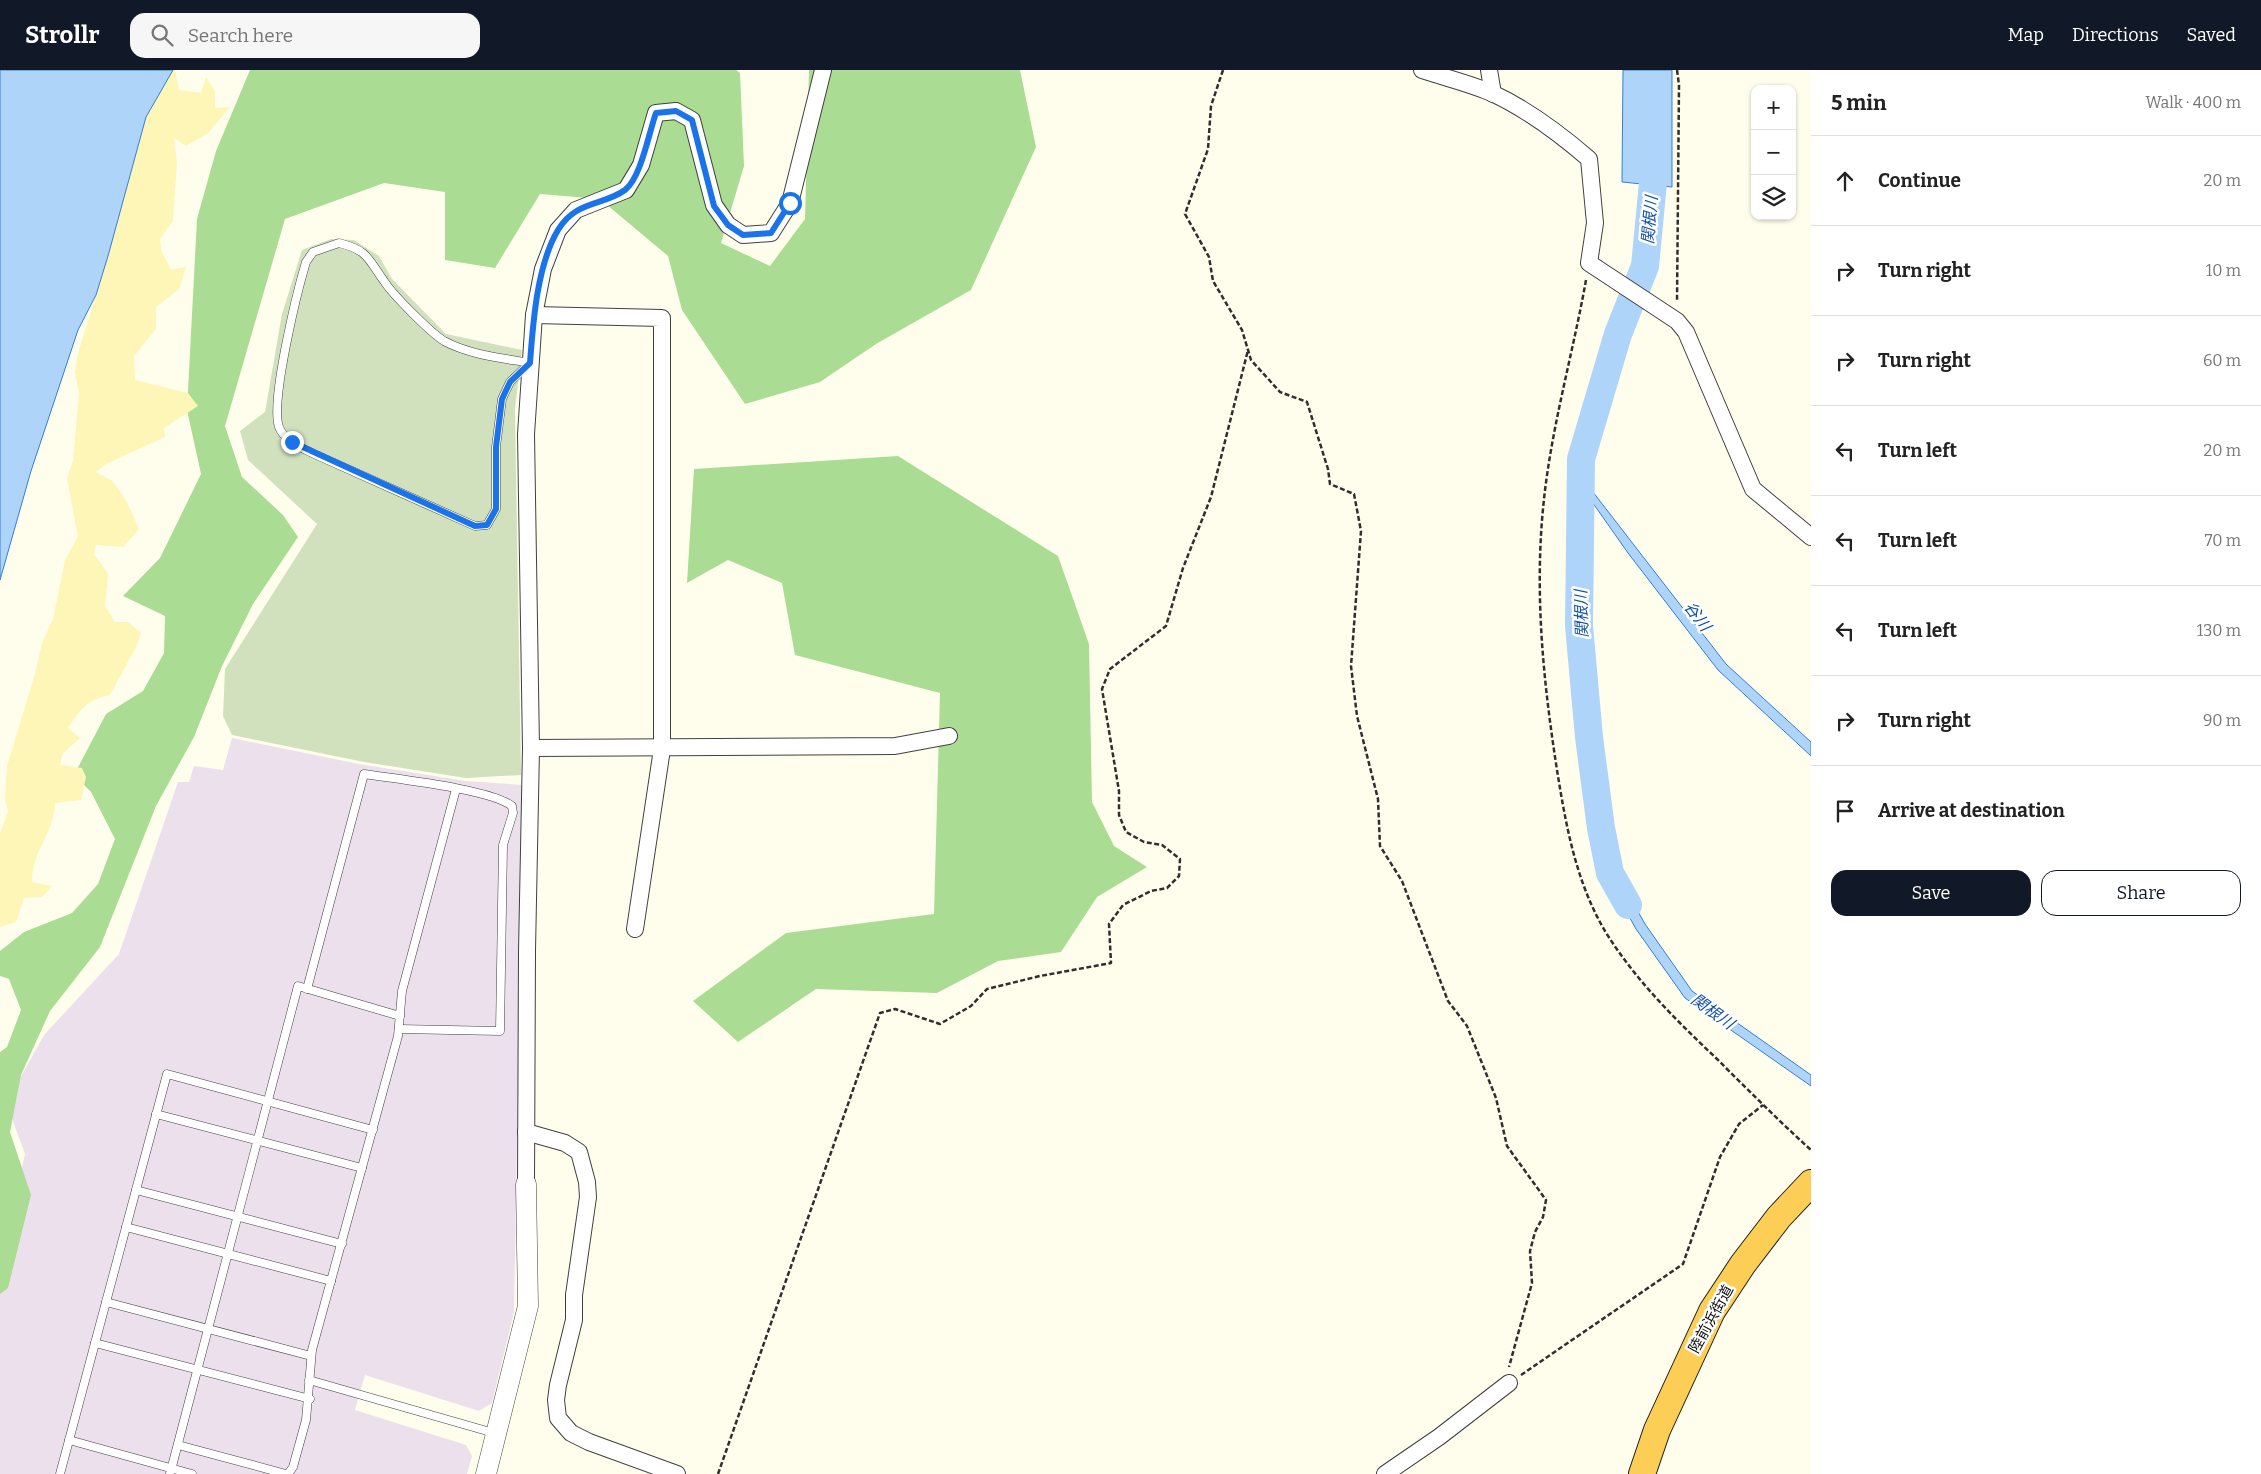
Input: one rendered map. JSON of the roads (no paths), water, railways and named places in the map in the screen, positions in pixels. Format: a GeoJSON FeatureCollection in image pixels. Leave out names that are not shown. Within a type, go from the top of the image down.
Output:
{"type":"FeatureCollection","features":[{"type":"Feature","properties":{"kind":"highway","name":"陸前浜街道"},"geometry":{"type":"LineString","coordinates":[[1642,1474],[1657,1430],[1712,1311],[1767,1233],[1811,1183]]}},
{"type":"Feature","properties":{"kind":"street"},"geometry":{"type":"LineString","coordinates":[[486,1474],[528,1306],[526,1132],[532,748],[526,434],[534,315],[543,269],[558,230],[576,210],[626,190],[641,165],[656,113],[676,111],[692,120],[714,206],[728,225],[743,235],[771,233],[790,203],[823,70]]}},
{"type":"Feature","properties":{"kind":"street"},"geometry":{"type":"LineString","coordinates":[[1422,70],[1493,94],[1527,112],[1561,135],[1589,159],[1595,222],[1592,265],[1674,319],[1686,332],[1753,489],[1811,537]]}},
{"type":"Feature","properties":{"kind":"street"},"geometry":{"type":"LineString","coordinates":[[1489,70],[1493,94]]}},
{"type":"Feature","properties":{"kind":"street"},"geometry":{"type":"LineString","coordinates":[[534,315],[662,318],[662,748],[635,929]]}},
{"type":"Feature","properties":{"kind":"street"},"geometry":{"type":"LineString","coordinates":[[532,748],[895,746],[949,736]]}},
{"type":"Feature","properties":{"kind":"street"},"geometry":{"type":"LineString","coordinates":[[526,1132],[565,1143],[579,1152],[587,1182],[588,1197],[574,1295],[574,1320],[556,1400],[558,1418],[570,1433],[589,1442],[677,1474]]}},
{"type":"Feature","properties":{"kind":"street"},"geometry":{"type":"LineString","coordinates":[[1385,1474],[1439,1437],[1509,1383]]}},
{"type":"Feature","properties":{"kind":"lane"},"geometry":{"type":"LineString","coordinates":[[339,244],[355,247],[369,257],[384,282],[444,340],[484,355],[530,363],[510,382],[502,399],[496,447],[496,509],[487,525],[475,526],[312,453],[292,442],[280,429],[277,414],[280,391],[299,286],[306,262],[313,252],[326,247],[339,244]]}},
{"type":"Feature","properties":{"kind":"lane"},"geometry":{"type":"LineString","coordinates":[[307,989],[364,774],[456,789],[506,801],[512,806],[512,813],[503,846],[500,1031],[399,1028]]}},
{"type":"Feature","properties":{"kind":"lane"},"geometry":{"type":"LineString","coordinates":[[178,1445],[287,1474],[294,1467],[306,1420],[311,1356],[373,1130],[399,1028],[402,991],[456,789]]}},
{"type":"Feature","properties":{"kind":"lane"},"geometry":{"type":"LineString","coordinates":[[171,1471],[298,986],[400,1016]]}},
{"type":"Feature","properties":{"kind":"lane"},"geometry":{"type":"LineString","coordinates":[[60,1474],[167,1074],[373,1130]]}},
{"type":"Feature","properties":{"kind":"lane"},"geometry":{"type":"LineString","coordinates":[[156,1114],[362,1168]]}},
{"type":"Feature","properties":{"kind":"lane"},"geometry":{"type":"LineString","coordinates":[[136,1190],[342,1244]]}},
{"type":"Feature","properties":{"kind":"lane"},"geometry":{"type":"LineString","coordinates":[[126,1227],[331,1281]]}},
{"type":"Feature","properties":{"kind":"lane"},"geometry":{"type":"LineString","coordinates":[[106,1302],[311,1356]]}},
{"type":"Feature","properties":{"kind":"lane"},"geometry":{"type":"LineString","coordinates":[[95,1343],[309,1399]]}},
{"type":"Feature","properties":{"kind":"lane"},"geometry":{"type":"LineString","coordinates":[[310,1380],[496,1433]]}},
{"type":"Feature","properties":{"kind":"lane"},"geometry":{"type":"LineString","coordinates":[[69,1440],[171,1471],[192,1474]]}},
{"type":"Feature","properties":{"kind":"water"},"geometry":{"type":"Polygon","coordinates":[[[0,70],[173,70],[146,117],[96,295],[78,330],[31,471],[0,580],[0,70]]]}},
{"type":"Feature","properties":{"kind":"water"},"geometry":{"type":"Polygon","coordinates":[[[1623,70],[1672,70],[1672,187],[1622,182],[1623,70]]]}},
{"type":"Feature","properties":{"kind":"water"},"geometry":{"type":"Polygon","coordinates":[[[1576,479],[1586,483],[1726,664],[1811,742],[1811,756],[1718,670],[1628,553],[1576,479]]]}},
{"type":"Feature","properties":{"kind":"water"},"geometry":{"type":"Polygon","coordinates":[[[1615,871],[1645,924],[1692,991],[1811,1075],[1811,1086],[1685,998],[1636,929],[1606,875],[1615,871]]]}},
{"type":"Feature","properties":{"kind":"waterway","name":"関根川"},"geometry":{"type":"LineString","coordinates":[[1628,905],[1610,873],[1601,828],[1589,737],[1579,626],[1581,459],[1618,334],[1645,266],[1655,162],[1653,148]]}},
{"type":"Feature","properties":{"kind":"water label","name":"谷川"},"geometry":{"type":"Point","coordinates":[1698,616]}}]}
